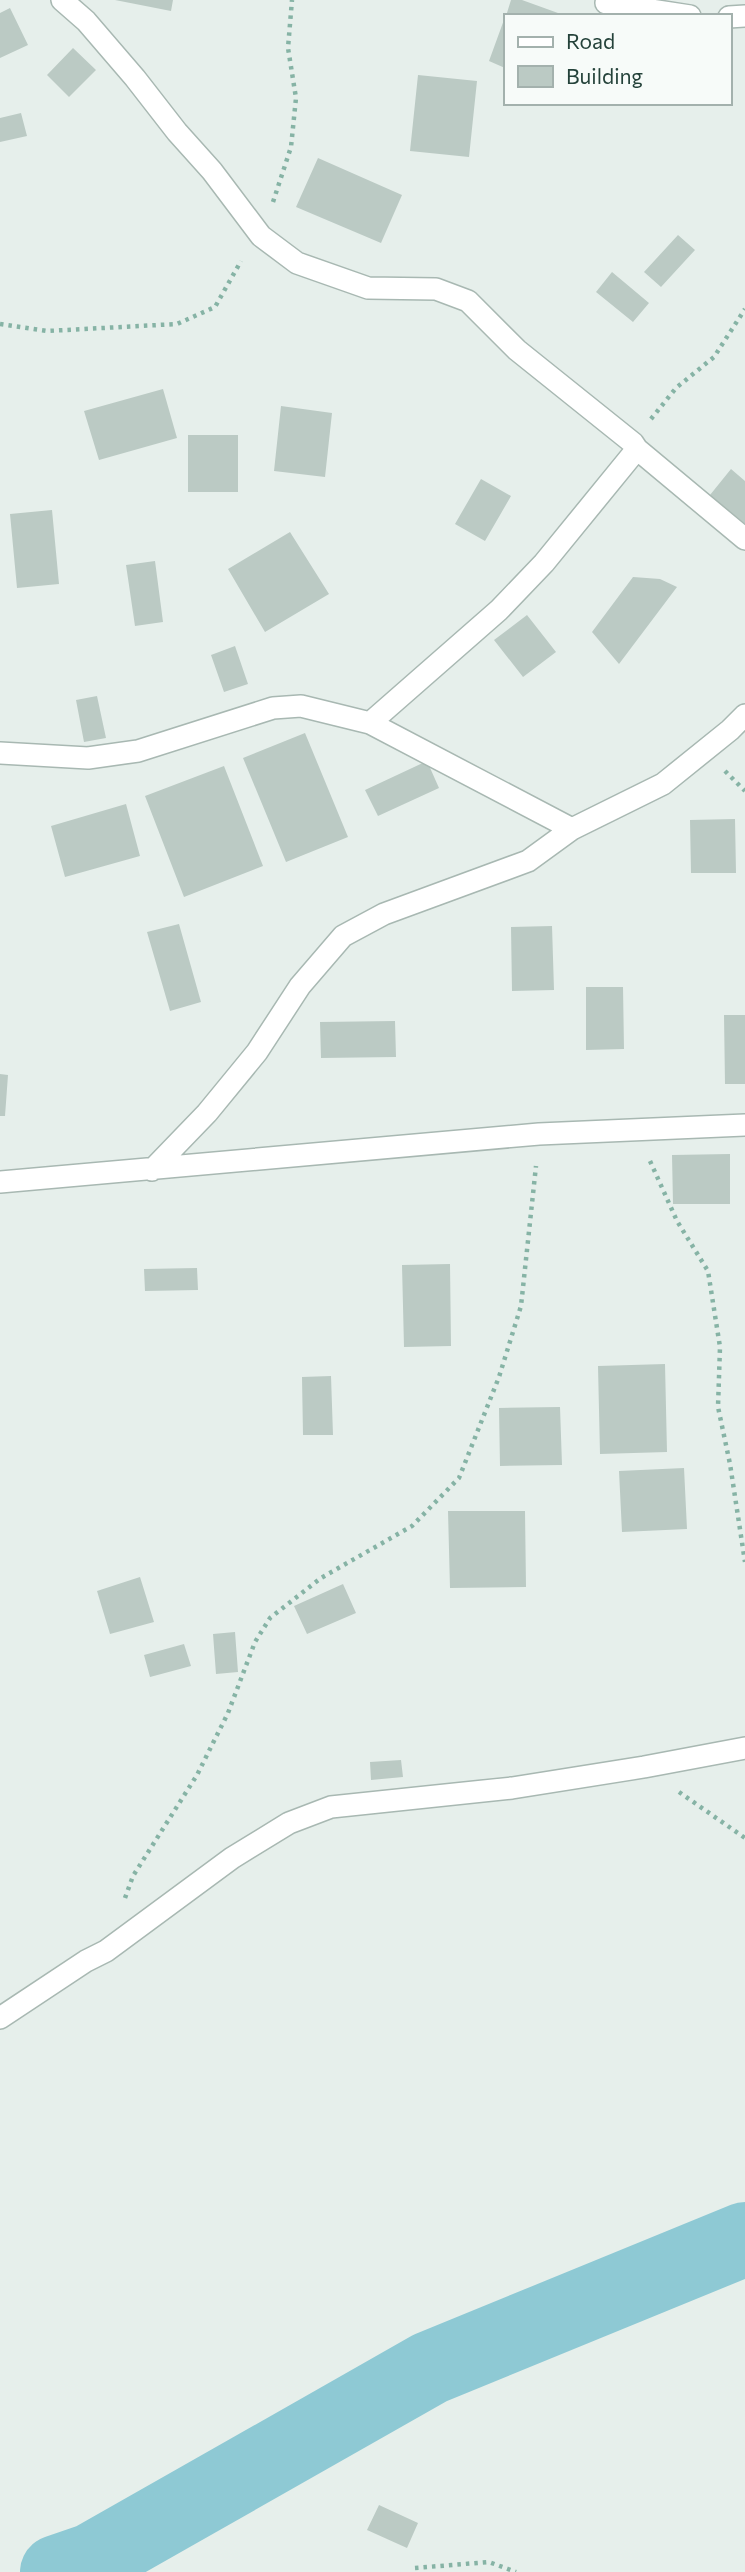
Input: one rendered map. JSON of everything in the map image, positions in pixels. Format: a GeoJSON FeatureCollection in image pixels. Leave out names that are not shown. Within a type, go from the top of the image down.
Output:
{"type":"FeatureCollection","features":[{"type":"Feature","properties":{"kind":"street"},"geometry":{"type":"LineString","coordinates":[[62,0],[86,21],[135,78],[212,171],[261,236],[297,263],[368,288],[436,289],[468,301],[517,350],[745,539]]}},
{"type":"Feature","properties":{"kind":"street"},"geometry":{"type":"LineString","coordinates":[[607,2],[678,14]]}},
{"type":"Feature","properties":{"kind":"street"},"geometry":{"type":"LineString","coordinates":[[370,723],[499,610],[544,563],[635,446]]}},
{"type":"Feature","properties":{"kind":"street"},"geometry":{"type":"LineString","coordinates":[[0,753],[88,758],[138,751],[273,708],[300,706],[370,723],[572,828]]}},
{"type":"Feature","properties":{"kind":"street"},"geometry":{"type":"LineString","coordinates":[[152,1170],[216,1103],[257,1052],[300,986],[343,936],[384,914],[528,861],[572,828],[663,784],[745,715]]}},
{"type":"Feature","properties":{"kind":"street"},"geometry":{"type":"LineString","coordinates":[[0,1182],[539,1134],[745,1125]]}},
{"type":"Feature","properties":{"kind":"street"},"geometry":{"type":"LineString","coordinates":[[0,2018],[86,1961],[106,1951],[232,1857],[289,1823],[331,1807],[512,1788],[745,1748]]}},
{"type":"Feature","properties":{"kind":"path"},"geometry":{"type":"LineString","coordinates":[[0,324],[47,331],[177,324],[215,307],[241,261],[261,236],[291,147],[296,98],[288,48],[292,0]]}},
{"type":"Feature","properties":{"kind":"path"},"geometry":{"type":"LineString","coordinates":[[635,446],[676,388],[714,357],[745,309]]}},
{"type":"Feature","properties":{"kind":"path"},"geometry":{"type":"LineString","coordinates":[[637,1130],[677,1221],[708,1271],[720,1347],[718,1407],[745,1562]]}},
{"type":"Feature","properties":{"kind":"path"},"geometry":{"type":"LineString","coordinates":[[124,1901],[133,1876],[197,1775],[228,1713],[255,1643],[270,1618],[321,1578],[412,1526],[459,1478],[499,1377],[521,1306],[539,1134]]}},
{"type":"Feature","properties":{"kind":"path"},"geometry":{"type":"LineString","coordinates":[[644,1767],[745,1839]]}},
{"type":"Feature","properties":{"kind":"path"},"geometry":{"type":"LineString","coordinates":[[415,2568],[489,2562],[516,2572]]}},
{"type":"Feature","properties":{"kind":"building"},"geometry":{"type":"Polygon","coordinates":[[[115,0],[173,0],[171,11],[115,0]]]}},
{"type":"Feature","properties":{"kind":"building"},"geometry":{"type":"Polygon","coordinates":[[[511,0],[522,0],[558,13],[558,14],[507,14],[511,0]]]}},
{"type":"Feature","properties":{"kind":"building"},"geometry":{"type":"Polygon","coordinates":[[[10,8],[28,45],[0,58],[0,13],[10,8]]]}},
{"type":"Feature","properties":{"kind":"building"},"geometry":{"type":"Polygon","coordinates":[[[504,20],[504,68],[489,61],[504,20]]]}},
{"type":"Feature","properties":{"kind":"building"},"geometry":{"type":"Polygon","coordinates":[[[73,48],[96,70],[69,97],[47,75],[73,48]]]}},
{"type":"Feature","properties":{"kind":"building"},"geometry":{"type":"Polygon","coordinates":[[[418,75],[477,81],[469,157],[410,151],[418,75]]]}},
{"type":"Feature","properties":{"kind":"building"},"geometry":{"type":"Polygon","coordinates":[[[21,113],[27,136],[0,142],[0,118],[21,113]]]}},
{"type":"Feature","properties":{"kind":"building"},"geometry":{"type":"Polygon","coordinates":[[[318,158],[402,195],[381,243],[296,207],[318,158]]]}},
{"type":"Feature","properties":{"kind":"building"},"geometry":{"type":"Polygon","coordinates":[[[678,235],[695,250],[661,287],[644,272],[678,235]]]}},
{"type":"Feature","properties":{"kind":"building"},"geometry":{"type":"Polygon","coordinates":[[[612,272],[649,303],[633,322],[596,292],[612,272]]]}},
{"type":"Feature","properties":{"kind":"building"},"geometry":{"type":"Polygon","coordinates":[[[163,389],[177,438],[99,460],[84,411],[163,389]]]}},
{"type":"Feature","properties":{"kind":"building"},"geometry":{"type":"Polygon","coordinates":[[[281,406],[332,413],[325,477],[274,471],[281,406]]]}},
{"type":"Feature","properties":{"kind":"building"},"geometry":{"type":"Polygon","coordinates":[[[188,435],[238,435],[238,492],[188,492],[188,435]]]}},
{"type":"Feature","properties":{"kind":"building"},"geometry":{"type":"Polygon","coordinates":[[[731,469],[745,481],[745,524],[710,495],[731,469]]]}},
{"type":"Feature","properties":{"kind":"building"},"geometry":{"type":"Polygon","coordinates":[[[481,479],[511,496],[485,541],[455,524],[481,479]]]}},
{"type":"Feature","properties":{"kind":"building"},"geometry":{"type":"Polygon","coordinates":[[[52,510],[59,584],[17,588],[10,514],[52,510]]]}},
{"type":"Feature","properties":{"kind":"building"},"geometry":{"type":"Polygon","coordinates":[[[290,532],[329,594],[265,632],[228,569],[290,532]]]}},
{"type":"Feature","properties":{"kind":"building"},"geometry":{"type":"Polygon","coordinates":[[[155,561],[163,622],[135,626],[126,565],[155,561]]]}},
{"type":"Feature","properties":{"kind":"building"},"geometry":{"type":"Polygon","coordinates":[[[633,577],[660,579],[677,587],[619,664],[592,632],[633,577]]]}},
{"type":"Feature","properties":{"kind":"building"},"geometry":{"type":"Polygon","coordinates":[[[527,615],[556,652],[523,677],[494,640],[527,615]]]}},
{"type":"Feature","properties":{"kind":"building"},"geometry":{"type":"Polygon","coordinates":[[[235,646],[248,684],[224,692],[211,655],[235,646]]]}},
{"type":"Feature","properties":{"kind":"building"},"geometry":{"type":"Polygon","coordinates":[[[97,696],[106,738],[84,742],[76,700],[97,696]]]}},
{"type":"Feature","properties":{"kind":"building"},"geometry":{"type":"Polygon","coordinates":[[[305,733],[348,837],[286,862],[243,758],[305,733]]]}},
{"type":"Feature","properties":{"kind":"building"},"geometry":{"type":"Polygon","coordinates":[[[427,761],[439,788],[378,816],[365,790],[427,761]]]}},
{"type":"Feature","properties":{"kind":"building"},"geometry":{"type":"Polygon","coordinates":[[[224,766],[263,866],[184,897],[145,796],[224,766]]]}},
{"type":"Feature","properties":{"kind":"building"},"geometry":{"type":"Polygon","coordinates":[[[126,804],[140,856],[65,877],[51,826],[126,804]]]}},
{"type":"Feature","properties":{"kind":"building"},"geometry":{"type":"Polygon","coordinates":[[[735,819],[736,873],[691,873],[690,820],[735,819]]]}},
{"type":"Feature","properties":{"kind":"building"},"geometry":{"type":"Polygon","coordinates":[[[179,924],[201,1002],[170,1011],[147,932],[179,924]]]}},
{"type":"Feature","properties":{"kind":"building"},"geometry":{"type":"Polygon","coordinates":[[[552,926],[554,990],[512,991],[511,927],[552,926]]]}},
{"type":"Feature","properties":{"kind":"building"},"geometry":{"type":"Polygon","coordinates":[[[586,987],[623,987],[624,1049],[586,1050],[586,987]]]}},
{"type":"Feature","properties":{"kind":"building"},"geometry":{"type":"Polygon","coordinates":[[[724,1015],[745,1015],[745,1084],[725,1084],[724,1015]]]}},
{"type":"Feature","properties":{"kind":"building"},"geometry":{"type":"Polygon","coordinates":[[[395,1021],[396,1057],[321,1058],[320,1022],[395,1021]]]}},
{"type":"Feature","properties":{"kind":"building"},"geometry":{"type":"Polygon","coordinates":[[[0,1074],[8,1075],[5,1116],[0,1116],[0,1074]]]}},
{"type":"Feature","properties":{"kind":"building"},"geometry":{"type":"Polygon","coordinates":[[[730,1154],[730,1204],[673,1204],[672,1155],[730,1154]]]}},
{"type":"Feature","properties":{"kind":"building"},"geometry":{"type":"Polygon","coordinates":[[[450,1264],[451,1346],[404,1347],[402,1265],[450,1264]]]}},
{"type":"Feature","properties":{"kind":"building"},"geometry":{"type":"Polygon","coordinates":[[[197,1268],[198,1290],[145,1291],[144,1269],[197,1268]]]}},
{"type":"Feature","properties":{"kind":"building"},"geometry":{"type":"Polygon","coordinates":[[[665,1364],[667,1452],[600,1454],[598,1366],[665,1364]]]}},
{"type":"Feature","properties":{"kind":"building"},"geometry":{"type":"Polygon","coordinates":[[[331,1376],[333,1435],[303,1435],[302,1377],[331,1376]]]}},
{"type":"Feature","properties":{"kind":"building"},"geometry":{"type":"Polygon","coordinates":[[[560,1407],[562,1465],[500,1466],[499,1408],[560,1407]]]}},
{"type":"Feature","properties":{"kind":"building"},"geometry":{"type":"Polygon","coordinates":[[[684,1468],[687,1529],[622,1532],[619,1471],[684,1468]]]}},
{"type":"Feature","properties":{"kind":"building"},"geometry":{"type":"Polygon","coordinates":[[[448,1511],[525,1511],[526,1587],[450,1588],[448,1511]]]}},
{"type":"Feature","properties":{"kind":"building"},"geometry":{"type":"Polygon","coordinates":[[[140,1577],[154,1622],[110,1634],[97,1591],[140,1577]]]}},
{"type":"Feature","properties":{"kind":"building"},"geometry":{"type":"Polygon","coordinates":[[[343,1584],[356,1613],[307,1634],[294,1606],[343,1584]]]}},
{"type":"Feature","properties":{"kind":"building"},"geometry":{"type":"Polygon","coordinates":[[[235,1632],[238,1672],[216,1674],[213,1634],[235,1632]]]}},
{"type":"Feature","properties":{"kind":"building"},"geometry":{"type":"Polygon","coordinates":[[[184,1644],[191,1666],[150,1677],[144,1655],[184,1644]]]}},
{"type":"Feature","properties":{"kind":"building"},"geometry":{"type":"Polygon","coordinates":[[[401,1760],[403,1777],[371,1780],[370,1762],[401,1760]]]}},
{"type":"Feature","properties":{"kind":"building"},"geometry":{"type":"Polygon","coordinates":[[[379,2505],[418,2523],[407,2548],[367,2530],[379,2505]]]}},
{"type":"Feature","properties":{"kind":"waterway"},"geometry":{"type":"LineString","coordinates":[[57,2572],[92,2560],[430,2368],[745,2239]]}}]}
